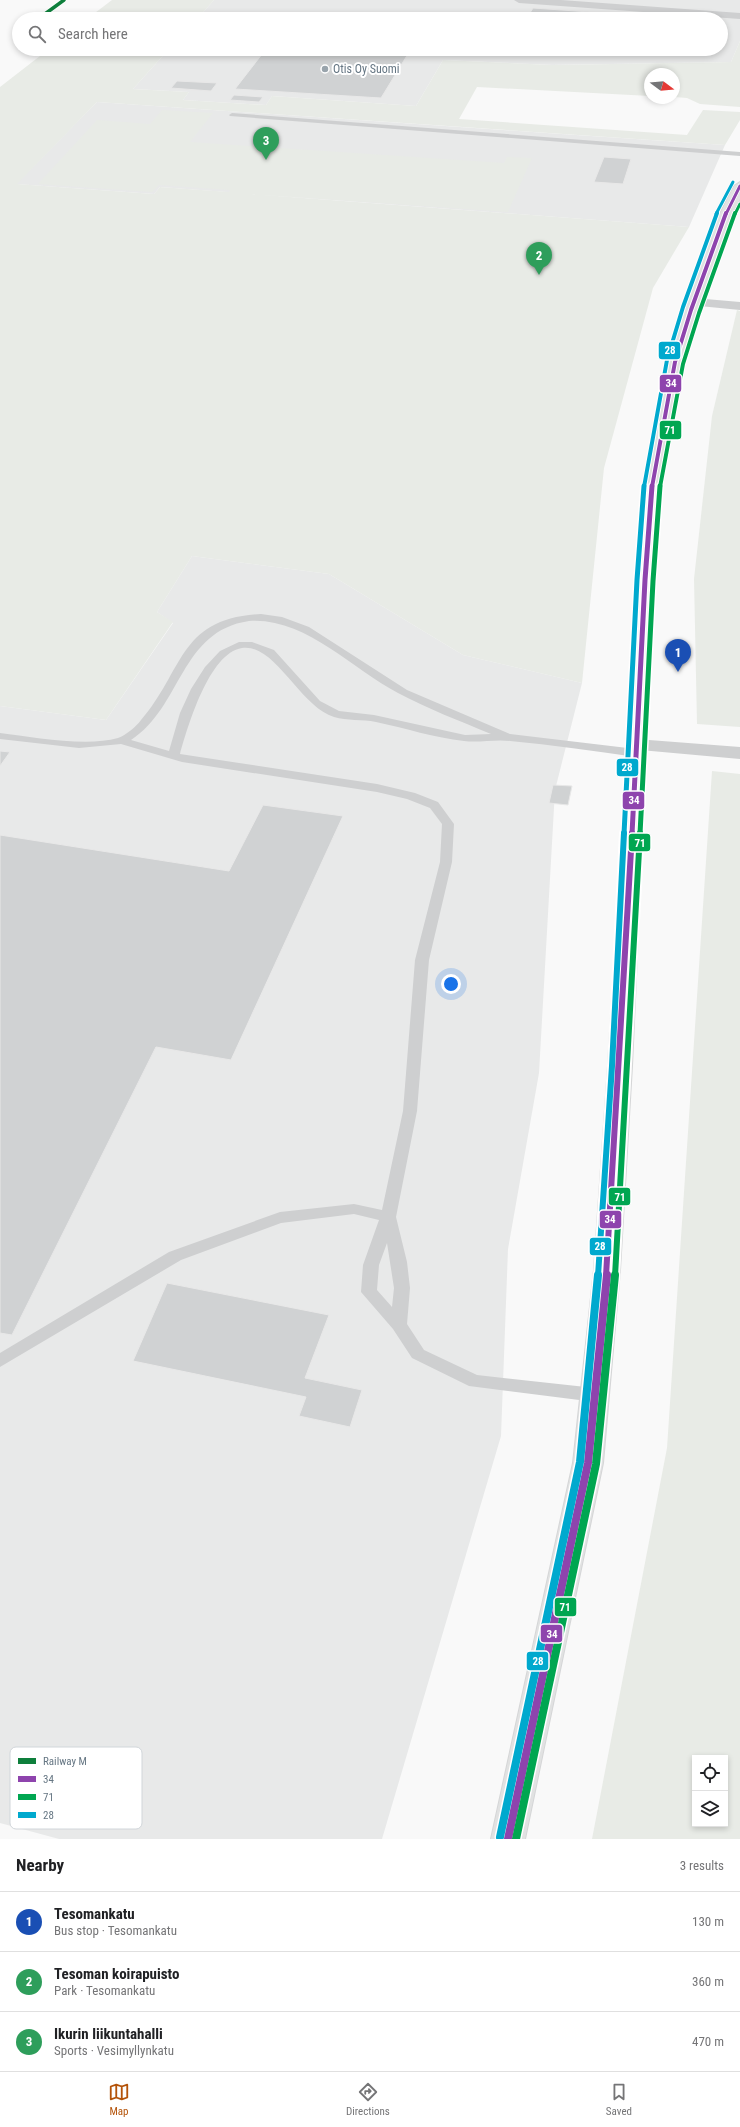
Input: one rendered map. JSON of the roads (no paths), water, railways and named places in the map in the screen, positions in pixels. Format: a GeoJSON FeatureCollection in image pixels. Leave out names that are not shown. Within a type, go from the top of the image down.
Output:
{"type":"FeatureCollection","features":[{"type":"Feature","properties":{"kind":"main road"},"geometry":{"type":"LineString","coordinates":[[508,1839],[588,1463],[607,1270],[620,1066],[645,580],[653,478],[675,362],[694,302],[724,218],[740,186]]}},
{"type":"Feature","properties":{"kind":"street"},"geometry":{"type":"LineString","coordinates":[[519,0],[685,12]]}},
{"type":"Feature","properties":{"kind":"street"},"geometry":{"type":"LineString","coordinates":[[728,15],[740,16]]}},
{"type":"Feature","properties":{"kind":"street"},"geometry":{"type":"LineString","coordinates":[[694,302],[740,306]]}},
{"type":"Feature","properties":{"kind":"street"},"geometry":{"type":"LineString","coordinates":[[636,749],[740,753]]}},
{"type":"Feature","properties":{"kind":"lane"},"geometry":{"type":"LineString","coordinates":[[232,115],[740,154]]}},
{"type":"Feature","properties":{"kind":"lane"},"geometry":{"type":"LineString","coordinates":[[122,741],[139,731],[158,704],[191,650],[204,635],[221,624],[246,618],[276,619],[297,624],[389,684],[437,709],[461,717],[508,737]]}},
{"type":"Feature","properties":{"kind":"lane"},"geometry":{"type":"LineString","coordinates":[[173,756],[186,713],[196,689],[210,667],[224,653],[239,645],[252,645],[270,652],[316,703],[336,714],[374,718],[465,738],[508,737],[636,749]]}},
{"type":"Feature","properties":{"kind":"lane"},"geometry":{"type":"LineString","coordinates":[[0,736],[49,742],[90,744],[122,741],[173,756],[244,769],[377,788],[411,796],[434,805],[448,824],[446,862],[422,960],[410,1110],[388,1217],[371,1265],[369,1292],[399,1325],[418,1354],[475,1381],[594,1395]]}},
{"type":"Feature","properties":{"kind":"lane"},"geometry":{"type":"LineString","coordinates":[[0,1361],[175,1256],[280,1218],[354,1209],[388,1217]]}},
{"type":"Feature","properties":{"kind":"lane"},"geometry":{"type":"LineString","coordinates":[[388,1217],[399,1262],[402,1288],[399,1325]]}},
{"type":"Feature","properties":{"kind":"rail line","name":"M"},"geometry":{"type":"LineString","coordinates":[[48,12],[64,0]]}},
{"type":"Feature","properties":{"kind":"place","name":"Otis Oy Suomi"},"geometry":{"type":"Point","coordinates":[325,69]}},
{"type":"Feature","properties":{"kind":"place","name":"Ikurin liikuntahalli"},"geometry":{"type":"Point","coordinates":[266,160]}},
{"type":"Feature","properties":{"kind":"place","name":"Tesoman koirapuisto"},"geometry":{"type":"Point","coordinates":[539,275]}},
{"type":"Feature","properties":{"kind":"place","name":"Tesomankatu"},"geometry":{"type":"Point","coordinates":[678,672]}}]}
